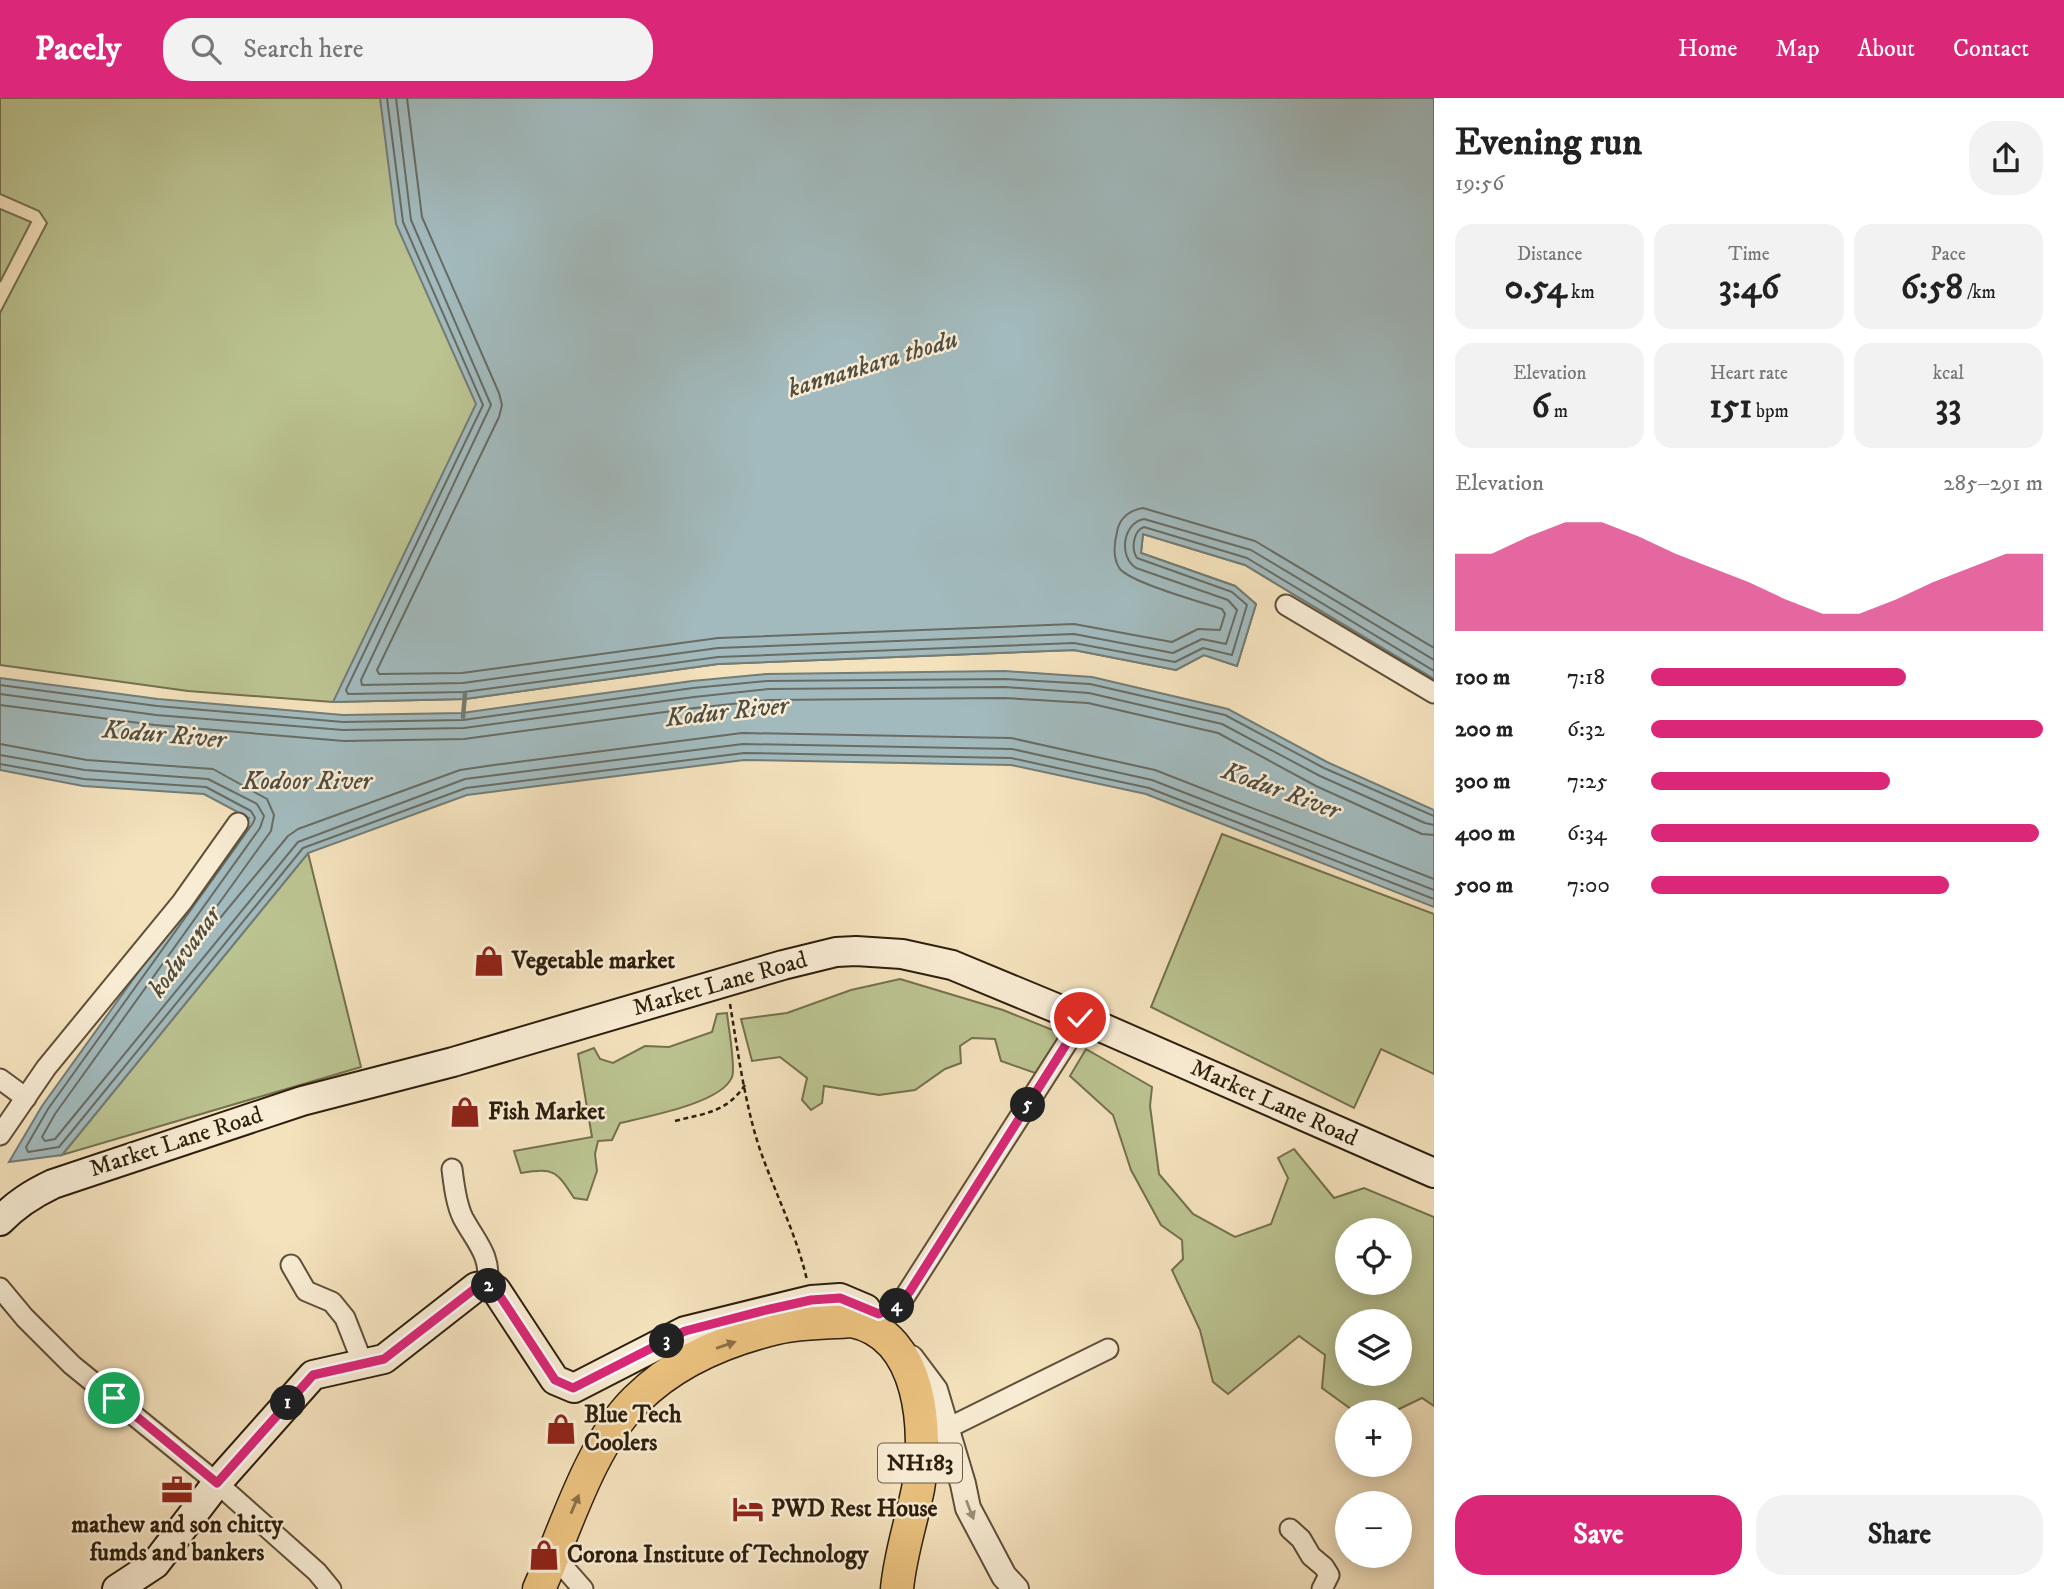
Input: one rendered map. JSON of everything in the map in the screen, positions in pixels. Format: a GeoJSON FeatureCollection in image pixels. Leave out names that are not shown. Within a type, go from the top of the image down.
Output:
{"type":"FeatureCollection","features":[{"type":"Feature","properties":{"kind":"highway","name":"NH183"},"geometry":{"type":"LineString","coordinates":[[864,1316],[892,1342],[906,1362],[916,1390],[923,1439],[918,1488],[899,1564],[897,1589]]}},
{"type":"Feature","properties":{"kind":"highway"},"geometry":{"type":"LineString","coordinates":[[538,1589],[591,1470],[617,1423],[634,1401],[671,1370],[717,1348],[778,1328],[852,1321],[864,1316]]}},
{"type":"Feature","properties":{"kind":"main road","name":"Market Lane Road"},"geometry":{"type":"LineString","coordinates":[[0,1221],[13,1206],[31,1194],[87,1172],[302,1101],[453,1062],[836,952],[887,953],[952,965],[1434,1173]]}},
{"type":"Feature","properties":{"kind":"main road"},"geometry":{"type":"LineString","coordinates":[[117,1589],[155,1564],[217,1483],[313,1375],[384,1359],[477,1287],[487,1285],[496,1290],[555,1380],[573,1388],[685,1331],[811,1300],[840,1298],[864,1316]]}},
{"type":"Feature","properties":{"kind":"street"},"geometry":{"type":"LineString","coordinates":[[1286,605],[1434,693]]}},
{"type":"Feature","properties":{"kind":"street"},"geometry":{"type":"LineString","coordinates":[[0,1135],[46,1068],[182,902],[238,823]]}},
{"type":"Feature","properties":{"kind":"street"},"geometry":{"type":"LineString","coordinates":[[864,1316],[879,1314],[900,1304],[1072,1035],[1080,1018]]}},
{"type":"Feature","properties":{"kind":"street"},"geometry":{"type":"LineString","coordinates":[[0,1079],[26,1098]]}},
{"type":"Feature","properties":{"kind":"street"},"geometry":{"type":"LineString","coordinates":[[452,1169],[462,1216],[485,1253],[489,1271],[487,1285]]}},
{"type":"Feature","properties":{"kind":"street"},"geometry":{"type":"LineString","coordinates":[[291,1265],[306,1291],[332,1302],[345,1318],[363,1364]]}},
{"type":"Feature","properties":{"kind":"street"},"geometry":{"type":"LineString","coordinates":[[0,1288],[25,1318],[72,1365],[217,1483],[317,1572],[331,1589]]}},
{"type":"Feature","properties":{"kind":"street"},"geometry":{"type":"LineString","coordinates":[[892,1342],[916,1361],[934,1390],[948,1428],[968,1508],[1004,1576],[1016,1589]]}},
{"type":"Feature","properties":{"kind":"street"},"geometry":{"type":"LineString","coordinates":[[948,1428],[1108,1349]]}},
{"type":"Feature","properties":{"kind":"street"},"geometry":{"type":"LineString","coordinates":[[1290,1529],[1329,1575],[1322,1589]]}},
{"type":"Feature","properties":{"kind":"street"},"geometry":{"type":"LineString","coordinates":[[553,1555],[583,1589]]}},
{"type":"Feature","properties":{"kind":"path"},"geometry":{"type":"LineString","coordinates":[[726,982],[762,1156],[784,1206],[803,1264],[811,1300]]}},
{"type":"Feature","properties":{"kind":"path"},"geometry":{"type":"LineString","coordinates":[[675,1121],[723,1108],[736,1098],[745,1084]]}},
{"type":"Feature","properties":{"kind":"green space"},"geometry":{"type":"Polygon","coordinates":[[[0,98],[1434,98],[1434,679],[1245,565],[1143,534],[1141,553],[1235,586],[1256,604],[1237,666],[1204,655],[1176,670],[1074,650],[718,664],[465,699],[333,702],[188,691],[0,665],[0,313],[47,223],[39,211],[0,194],[0,98]]]}},
{"type":"Feature","properties":{"kind":"green space"},"geometry":{"type":"Polygon","coordinates":[[[0,209],[31,222],[0,282],[0,209]]]}},
{"type":"Feature","properties":{"kind":"green space"},"geometry":{"type":"Polygon","coordinates":[[[1222,834],[1434,914],[1434,1074],[1381,1049],[1354,1108],[1151,1007],[1222,834]]]}},
{"type":"Feature","properties":{"kind":"green space"},"geometry":{"type":"Polygon","coordinates":[[[308,853],[361,1067],[62,1155],[308,853]]]}},
{"type":"Feature","properties":{"kind":"green space"},"geometry":{"type":"Polygon","coordinates":[[[900,979],[1003,1010],[1065,1035],[1041,1075],[1001,1061],[995,1039],[972,1038],[960,1046],[961,1063],[945,1069],[915,1090],[879,1095],[824,1086],[822,1103],[811,1110],[802,1100],[807,1078],[780,1057],[752,1061],[741,1019],[787,1013],[851,990],[900,979]]]}},
{"type":"Feature","properties":{"kind":"green space"},"geometry":{"type":"Polygon","coordinates":[[[727,1013],[732,1077],[714,1094],[682,1108],[620,1123],[612,1140],[598,1141],[595,1154],[597,1171],[587,1200],[574,1198],[553,1173],[521,1173],[514,1151],[592,1137],[578,1054],[594,1048],[600,1059],[613,1063],[645,1046],[669,1047],[712,1032],[717,1014],[727,1013]]]}},
{"type":"Feature","properties":{"kind":"green space"},"geometry":{"type":"Polygon","coordinates":[[[1086,1049],[1152,1087],[1150,1106],[1159,1174],[1193,1214],[1235,1237],[1271,1224],[1288,1178],[1278,1158],[1294,1149],[1334,1198],[1364,1188],[1434,1217],[1434,1406],[1422,1398],[1412,1403],[1412,1400],[1338,1400],[1322,1388],[1325,1355],[1299,1336],[1228,1394],[1213,1382],[1200,1330],[1172,1270],[1183,1259],[1182,1240],[1161,1225],[1131,1170],[1113,1115],[1070,1076],[1086,1049]]]}},
{"type":"Feature","properties":{"kind":"water"},"geometry":{"type":"Polygon","coordinates":[[[380,98],[1434,98],[1434,679],[1245,565],[1143,534],[1141,553],[1235,586],[1256,604],[1237,666],[1204,655],[1176,670],[1074,650],[718,664],[465,699],[333,702],[476,404],[396,224],[380,98]]]}},
{"type":"Feature","properties":{"kind":"water","name":"Kodoor River"},"geometry":{"type":"Polygon","coordinates":[[[1005,671],[1092,677],[1228,709],[1327,762],[1434,810],[1434,907],[1146,794],[1011,765],[744,760],[467,795],[308,853],[62,1155],[9,1162],[42,1106],[249,818],[204,794],[83,786],[0,770],[0,678],[158,699],[343,715],[462,713],[692,681],[766,674],[1005,671]]]}},
{"type":"Feature","properties":{"kind":"waterway","name":"kannankara thodu"},"geometry":{"type":"LineString","coordinates":[[463,717],[465,694]]}},
{"type":"Feature","properties":{"kind":"place","name":"Vegetable market"},"geometry":{"type":"Point","coordinates":[489,961]}},
{"type":"Feature","properties":{"kind":"place","name":"Fish Market"},"geometry":{"type":"Point","coordinates":[465,1112]}},
{"type":"Feature","properties":{"kind":"place","name":"Blue Tech Coolers"},"geometry":{"type":"Point","coordinates":[561,1429]}},
{"type":"Feature","properties":{"kind":"place","name":"mathew and son chitty fumds and bankers"},"geometry":{"type":"Point","coordinates":[177,1490]}},
{"type":"Feature","properties":{"kind":"place","name":"PWD Rest House"},"geometry":{"type":"Point","coordinates":[748,1509]}},
{"type":"Feature","properties":{"kind":"place","name":"Corona Institute of Technology"},"geometry":{"type":"Point","coordinates":[544,1555]}},
{"type":"Feature","properties":{"kind":"route"},"geometry":{"type":"LineString","coordinates":[[114,1398],[217,1483],[313,1375],[384,1359],[477,1287],[487,1285],[496,1290],[555,1380],[573,1388],[685,1331],[766,1310],[811,1300],[840,1298],[879,1314],[900,1304],[910,1291],[1072,1035],[1080,1018]]}},
{"type":"Feature","properties":{"kind":"water label","name":"Kodur River"},"geometry":{"type":"Point","coordinates":[727,712]}},
{"type":"Feature","properties":{"kind":"water label","name":"Kodur River"},"geometry":{"type":"Point","coordinates":[164,735]}},
{"type":"Feature","properties":{"kind":"water label","name":"Kodur River"},"geometry":{"type":"Point","coordinates":[1281,791]}},
{"type":"Feature","properties":{"kind":"water label","name":"koduvanar"},"geometry":{"type":"Point","coordinates":[185,952]}}]}
